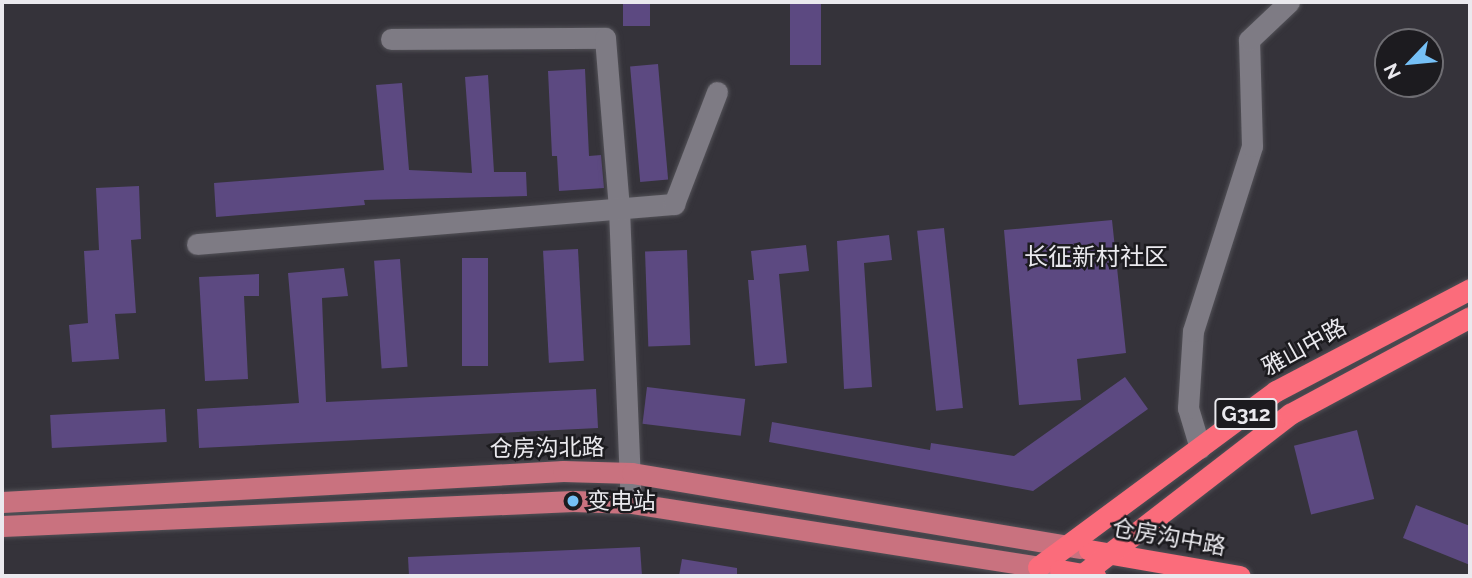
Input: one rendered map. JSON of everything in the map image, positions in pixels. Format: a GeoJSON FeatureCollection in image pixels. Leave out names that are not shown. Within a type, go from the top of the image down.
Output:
{"type":"FeatureCollection","features":[{"type":"Feature","properties":{"kind":"highway","name":"雅山中路"},"geometry":{"type":"LineString","coordinates":[[1041,571],[1066,546],[1276,391],[1470,289]]}},
{"type":"Feature","properties":{"kind":"highway","name":"G312"},"geometry":{"type":"LineString","coordinates":[[1086,576],[1099,552],[1290,414],[1470,317]]}},
{"type":"Feature","properties":{"kind":"highway","name":"仓房沟中路"},"geometry":{"type":"LineString","coordinates":[[1099,552],[1240,576]]}},
{"type":"Feature","properties":{"kind":"highway"},"geometry":{"type":"LineString","coordinates":[[1041,571],[1086,576]]}},
{"type":"Feature","properties":{"kind":"main road","name":"仓房沟北路"},"geometry":{"type":"LineString","coordinates":[[2,502],[563,471],[632,473],[1099,552]]}},
{"type":"Feature","properties":{"kind":"main road"},"geometry":{"type":"LineString","coordinates":[[2,526],[573,501],[631,503],[1041,571]]}},
{"type":"Feature","properties":{"kind":"street"},"geometry":{"type":"LineString","coordinates":[[1200,447],[1188,408],[1193,331],[1252,146],[1249,40],[1290,2]]}},
{"type":"Feature","properties":{"kind":"street"},"geometry":{"type":"LineString","coordinates":[[391,38],[605,38],[618,209],[632,473],[631,503]]}},
{"type":"Feature","properties":{"kind":"street"},"geometry":{"type":"LineString","coordinates":[[197,244],[674,204],[717,92]]}},
{"type":"Feature","properties":{"kind":"building"},"geometry":{"type":"Polygon","coordinates":[[[623,2],[650,2],[650,26],[623,26],[623,2]]]}},
{"type":"Feature","properties":{"kind":"building"},"geometry":{"type":"Polygon","coordinates":[[[790,2],[821,2],[821,65],[790,65],[790,2]]]}},
{"type":"Feature","properties":{"kind":"building"},"geometry":{"type":"Polygon","coordinates":[[[658,64],[668,180],[640,182],[630,66],[658,64]]]}},
{"type":"Feature","properties":{"kind":"building"},"geometry":{"type":"Polygon","coordinates":[[[585,69],[589,156],[601,155],[604,188],[559,191],[557,156],[552,156],[548,71],[585,69]]]}},
{"type":"Feature","properties":{"kind":"building"},"geometry":{"type":"Polygon","coordinates":[[[488,75],[494,172],[526,172],[527,196],[364,200],[365,205],[216,217],[214,183],[384,170],[376,85],[402,83],[409,170],[472,173],[465,77],[488,75]]]}},
{"type":"Feature","properties":{"kind":"building"},"geometry":{"type":"Polygon","coordinates":[[[139,186],[141,239],[131,240],[136,313],[115,314],[119,359],[72,362],[69,325],[88,323],[84,251],[99,250],[96,188],[139,186]]]}},
{"type":"Feature","properties":{"kind":"building"},"geometry":{"type":"Polygon","coordinates":[[[1112,220],[1126,353],[1077,359],[1081,400],[1019,405],[1004,230],[1112,220]]]}},
{"type":"Feature","properties":{"kind":"building"},"geometry":{"type":"Polygon","coordinates":[[[944,228],[963,408],[936,411],[917,231],[944,228]]]}},
{"type":"Feature","properties":{"kind":"building"},"geometry":{"type":"Polygon","coordinates":[[[889,235],[892,260],[864,263],[872,387],[844,389],[837,241],[889,235]]]}},
{"type":"Feature","properties":{"kind":"building"},"geometry":{"type":"Polygon","coordinates":[[[806,245],[809,271],[779,274],[787,363],[755,366],[748,280],[754,280],[751,251],[806,245]]]}},
{"type":"Feature","properties":{"kind":"building"},"geometry":{"type":"Polygon","coordinates":[[[578,249],[584,361],[549,363],[543,251],[578,249]]]}},
{"type":"Feature","properties":{"kind":"building"},"geometry":{"type":"Polygon","coordinates":[[[687,250],[690,345],[648,346],[645,251],[687,250]]]}},
{"type":"Feature","properties":{"kind":"building"},"geometry":{"type":"Polygon","coordinates":[[[462,258],[488,258],[488,366],[462,366],[462,258]]]}},
{"type":"Feature","properties":{"kind":"building"},"geometry":{"type":"Polygon","coordinates":[[[400,259],[408,367],[382,369],[374,261],[400,259]]]}},
{"type":"Feature","properties":{"kind":"building"},"geometry":{"type":"Polygon","coordinates":[[[344,268],[348,296],[322,298],[326,402],[596,389],[598,428],[199,448],[197,409],[299,403],[288,273],[344,268]]]}},
{"type":"Feature","properties":{"kind":"building"},"geometry":{"type":"Polygon","coordinates":[[[259,274],[259,296],[244,296],[248,379],[205,381],[199,277],[259,274]]]}},
{"type":"Feature","properties":{"kind":"building"},"geometry":{"type":"Polygon","coordinates":[[[1125,377],[1148,409],[1033,491],[769,442],[772,422],[930,450],[931,443],[1014,456],[1125,377]]]}},
{"type":"Feature","properties":{"kind":"building"},"geometry":{"type":"Polygon","coordinates":[[[647,387],[745,399],[741,436],[642,424],[647,387]]]}},
{"type":"Feature","properties":{"kind":"building"},"geometry":{"type":"Polygon","coordinates":[[[165,409],[167,442],[52,448],[50,415],[165,409]]]}},
{"type":"Feature","properties":{"kind":"building"},"geometry":{"type":"Polygon","coordinates":[[[1357,430],[1374,499],[1311,515],[1294,446],[1357,430]]]}},
{"type":"Feature","properties":{"kind":"building"},"geometry":{"type":"Polygon","coordinates":[[[1416,505],[1470,526],[1470,565],[1403,538],[1416,505]]]}},
{"type":"Feature","properties":{"kind":"building"},"geometry":{"type":"Polygon","coordinates":[[[640,547],[642,576],[409,576],[408,557],[640,547]]]}},
{"type":"Feature","properties":{"kind":"building"},"geometry":{"type":"Polygon","coordinates":[[[682,559],[737,568],[737,576],[679,576],[682,559]]]}},
{"type":"Feature","properties":{"kind":"place","name":"变电站"},"geometry":{"type":"Point","coordinates":[573,501]}},
{"type":"Feature","properties":{"kind":"district","name":"长征新村社区"},"geometry":{"type":"Point","coordinates":[1096,257]}}]}
